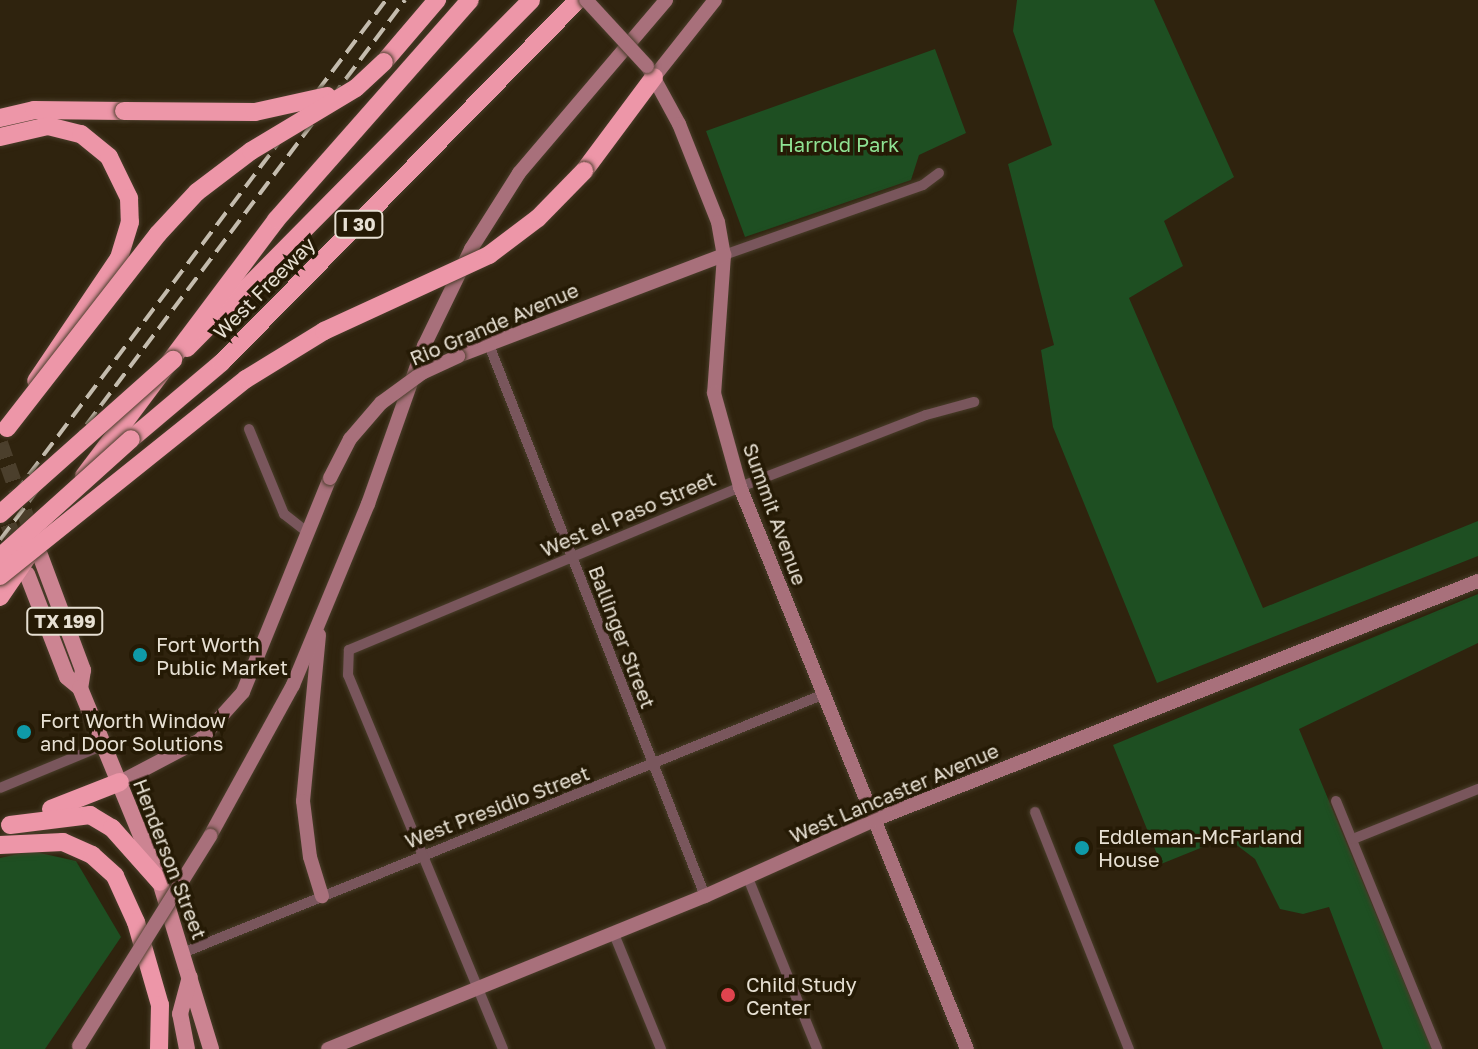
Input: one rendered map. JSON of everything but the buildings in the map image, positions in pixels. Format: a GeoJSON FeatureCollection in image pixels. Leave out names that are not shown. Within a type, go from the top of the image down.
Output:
{"type":"FeatureCollection","features":[{"type":"Feature","properties":{"kind":"highway"},"geometry":{"type":"LineString","coordinates":[[4,432],[158,234],[197,192],[251,151],[356,88],[384,62],[437,0]]}},
{"type":"Feature","properties":{"kind":"highway"},"geometry":{"type":"LineString","coordinates":[[0,597],[212,300],[470,0]]}},
{"type":"Feature","properties":{"kind":"highway","name":"West Freeway"},"geometry":{"type":"LineString","coordinates":[[0,514],[173,360],[531,0]]}},
{"type":"Feature","properties":{"kind":"highway","name":"West Freeway"},"geometry":{"type":"LineString","coordinates":[[0,557],[221,363],[578,0]]}},
{"type":"Feature","properties":{"kind":"highway"},"geometry":{"type":"LineString","coordinates":[[0,118],[34,110],[288,108],[330,95],[384,62]]}},
{"type":"Feature","properties":{"kind":"highway"},"geometry":{"type":"LineString","coordinates":[[0,576],[246,379],[324,331],[489,255],[538,218],[584,171],[650,72]]}},
{"type":"Feature","properties":{"kind":"highway"},"geometry":{"type":"LineString","coordinates":[[0,137],[35,127],[72,130],[99,147],[120,176],[130,210],[124,247],[4,432]]}},
{"type":"Feature","properties":{"kind":"highway"},"geometry":{"type":"LineString","coordinates":[[5,826],[120,782]]}},
{"type":"Feature","properties":{"kind":"highway"},"geometry":{"type":"LineString","coordinates":[[5,826],[90,815],[112,828],[160,882]]}},
{"type":"Feature","properties":{"kind":"highway"},"geometry":{"type":"LineString","coordinates":[[0,845],[63,842],[92,855],[115,876],[136,922],[160,1005],[159,1049]]}},
{"type":"Feature","properties":{"kind":"main road","name":"Summit Avenue"},"geometry":{"type":"LineString","coordinates":[[586,0],[650,72],[702,177],[724,255],[714,393],[740,487],[967,1049]]}},
{"type":"Feature","properties":{"kind":"main road"},"geometry":{"type":"LineString","coordinates":[[78,1047],[210,836],[293,685],[368,504],[424,346],[471,249],[519,173],[666,0]]}},
{"type":"Feature","properties":{"kind":"main road"},"geometry":{"type":"LineString","coordinates":[[650,72],[715,0]]}},
{"type":"Feature","properties":{"kind":"main road","name":"Rio Grande Avenue"},"geometry":{"type":"LineString","coordinates":[[120,782],[192,746],[236,703],[257,667],[330,478],[358,428],[391,394],[437,365],[724,255]]}},
{"type":"Feature","properties":{"kind":"main road","name":"Henderson Street"},"geometry":{"type":"LineString","coordinates":[[40,555],[83,670],[80,688]]}},
{"type":"Feature","properties":{"kind":"main road","name":"Henderson Street"},"geometry":{"type":"LineString","coordinates":[[27,574],[67,677],[80,688],[160,882],[185,952],[211,1049]]}},
{"type":"Feature","properties":{"kind":"main road","name":"West Lancaster Avenue"},"geometry":{"type":"LineString","coordinates":[[328,1049],[748,878],[874,820],[1478,581]]}},
{"type":"Feature","properties":{"kind":"main road"},"geometry":{"type":"LineString","coordinates":[[321,615],[303,801],[310,857],[322,896]]}},
{"type":"Feature","properties":{"kind":"main road"},"geometry":{"type":"LineString","coordinates":[[187,1049],[180,1014],[190,975]]}},
{"type":"Feature","properties":{"kind":"street","name":"Rio Grande Avenue"},"geometry":{"type":"LineString","coordinates":[[724,255],[923,185],[939,173]]}},
{"type":"Feature","properties":{"kind":"street","name":"Ballinger Street"},"geometry":{"type":"LineString","coordinates":[[489,345],[705,896]]}},
{"type":"Feature","properties":{"kind":"street","name":"West el Paso Street"},"geometry":{"type":"LineString","coordinates":[[423,856],[348,675],[346,654],[355,644],[740,487],[926,415],[974,402]]}},
{"type":"Feature","properties":{"kind":"street"},"geometry":{"type":"LineString","coordinates":[[249,429],[284,514],[307,532]]}},
{"type":"Feature","properties":{"kind":"street","name":"West Presidio Street"},"geometry":{"type":"LineString","coordinates":[[185,952],[822,695]]}},
{"type":"Feature","properties":{"kind":"street"},"geometry":{"type":"LineString","coordinates":[[0,788],[104,745]]}},
{"type":"Feature","properties":{"kind":"street"},"geometry":{"type":"LineString","coordinates":[[1353,839],[1478,789]]}},
{"type":"Feature","properties":{"kind":"street"},"geometry":{"type":"LineString","coordinates":[[1336,801],[1437,1049]]}},
{"type":"Feature","properties":{"kind":"street"},"geometry":{"type":"LineString","coordinates":[[1035,812],[1129,1049]]}},
{"type":"Feature","properties":{"kind":"street"},"geometry":{"type":"LineString","coordinates":[[423,856],[503,1049]]}},
{"type":"Feature","properties":{"kind":"street"},"geometry":{"type":"LineString","coordinates":[[748,878],[817,1049]]}},
{"type":"Feature","properties":{"kind":"street"},"geometry":{"type":"LineString","coordinates":[[614,934],[661,1049]]}},
{"type":"Feature","properties":{"kind":"green space"},"geometry":{"type":"Polygon","coordinates":[[[1017,0],[1154,0],[1234,177],[1164,221],[1183,266],[1129,298],[1263,608],[1478,521],[1478,556],[1157,683],[1053,427],[1041,350],[1054,345],[1008,164],[1052,145],[1013,31],[1017,0]]]}},
{"type":"Feature","properties":{"kind":"green space","name":"Harrold Park"},"geometry":{"type":"Polygon","coordinates":[[[935,49],[966,133],[919,155],[911,180],[745,237],[706,131],[935,49]]]}},
{"type":"Feature","properties":{"kind":"green space"},"geometry":{"type":"Polygon","coordinates":[[[1478,594],[1478,643],[1299,729],[1432,1049],[1383,1049],[1329,907],[1303,914],[1280,909],[1255,859],[1234,843],[1213,843],[1161,864],[1113,745],[1478,594]]]}},
{"type":"Feature","properties":{"kind":"green space"},"geometry":{"type":"Polygon","coordinates":[[[31,851],[76,861],[121,937],[45,1049],[0,1049],[0,858],[31,851]]]}},
{"type":"Feature","properties":{"kind":"tunnel"},"geometry":{"type":"LineString","coordinates":[[0,443],[34,539]]}},
{"type":"Feature","properties":{"kind":"tunnel"},"geometry":{"type":"LineString","coordinates":[[0,502],[19,553]]}},
{"type":"Feature","properties":{"kind":"railway"},"geometry":{"type":"LineString","coordinates":[[0,513],[386,0]]}},
{"type":"Feature","properties":{"kind":"railway"},"geometry":{"type":"LineString","coordinates":[[0,540],[405,0]]}},
{"type":"Feature","properties":{"kind":"place","name":"Fort Worth Public Market"},"geometry":{"type":"Point","coordinates":[140,655]}},
{"type":"Feature","properties":{"kind":"place","name":"Fort Worth Window and Door Solutions"},"geometry":{"type":"Point","coordinates":[24,732]}},
{"type":"Feature","properties":{"kind":"place","name":"Eddleman-McFarland House"},"geometry":{"type":"Point","coordinates":[1082,848]}},
{"type":"Feature","properties":{"kind":"place","name":"Child Study Center"},"geometry":{"type":"Point","coordinates":[728,995]}}]}
